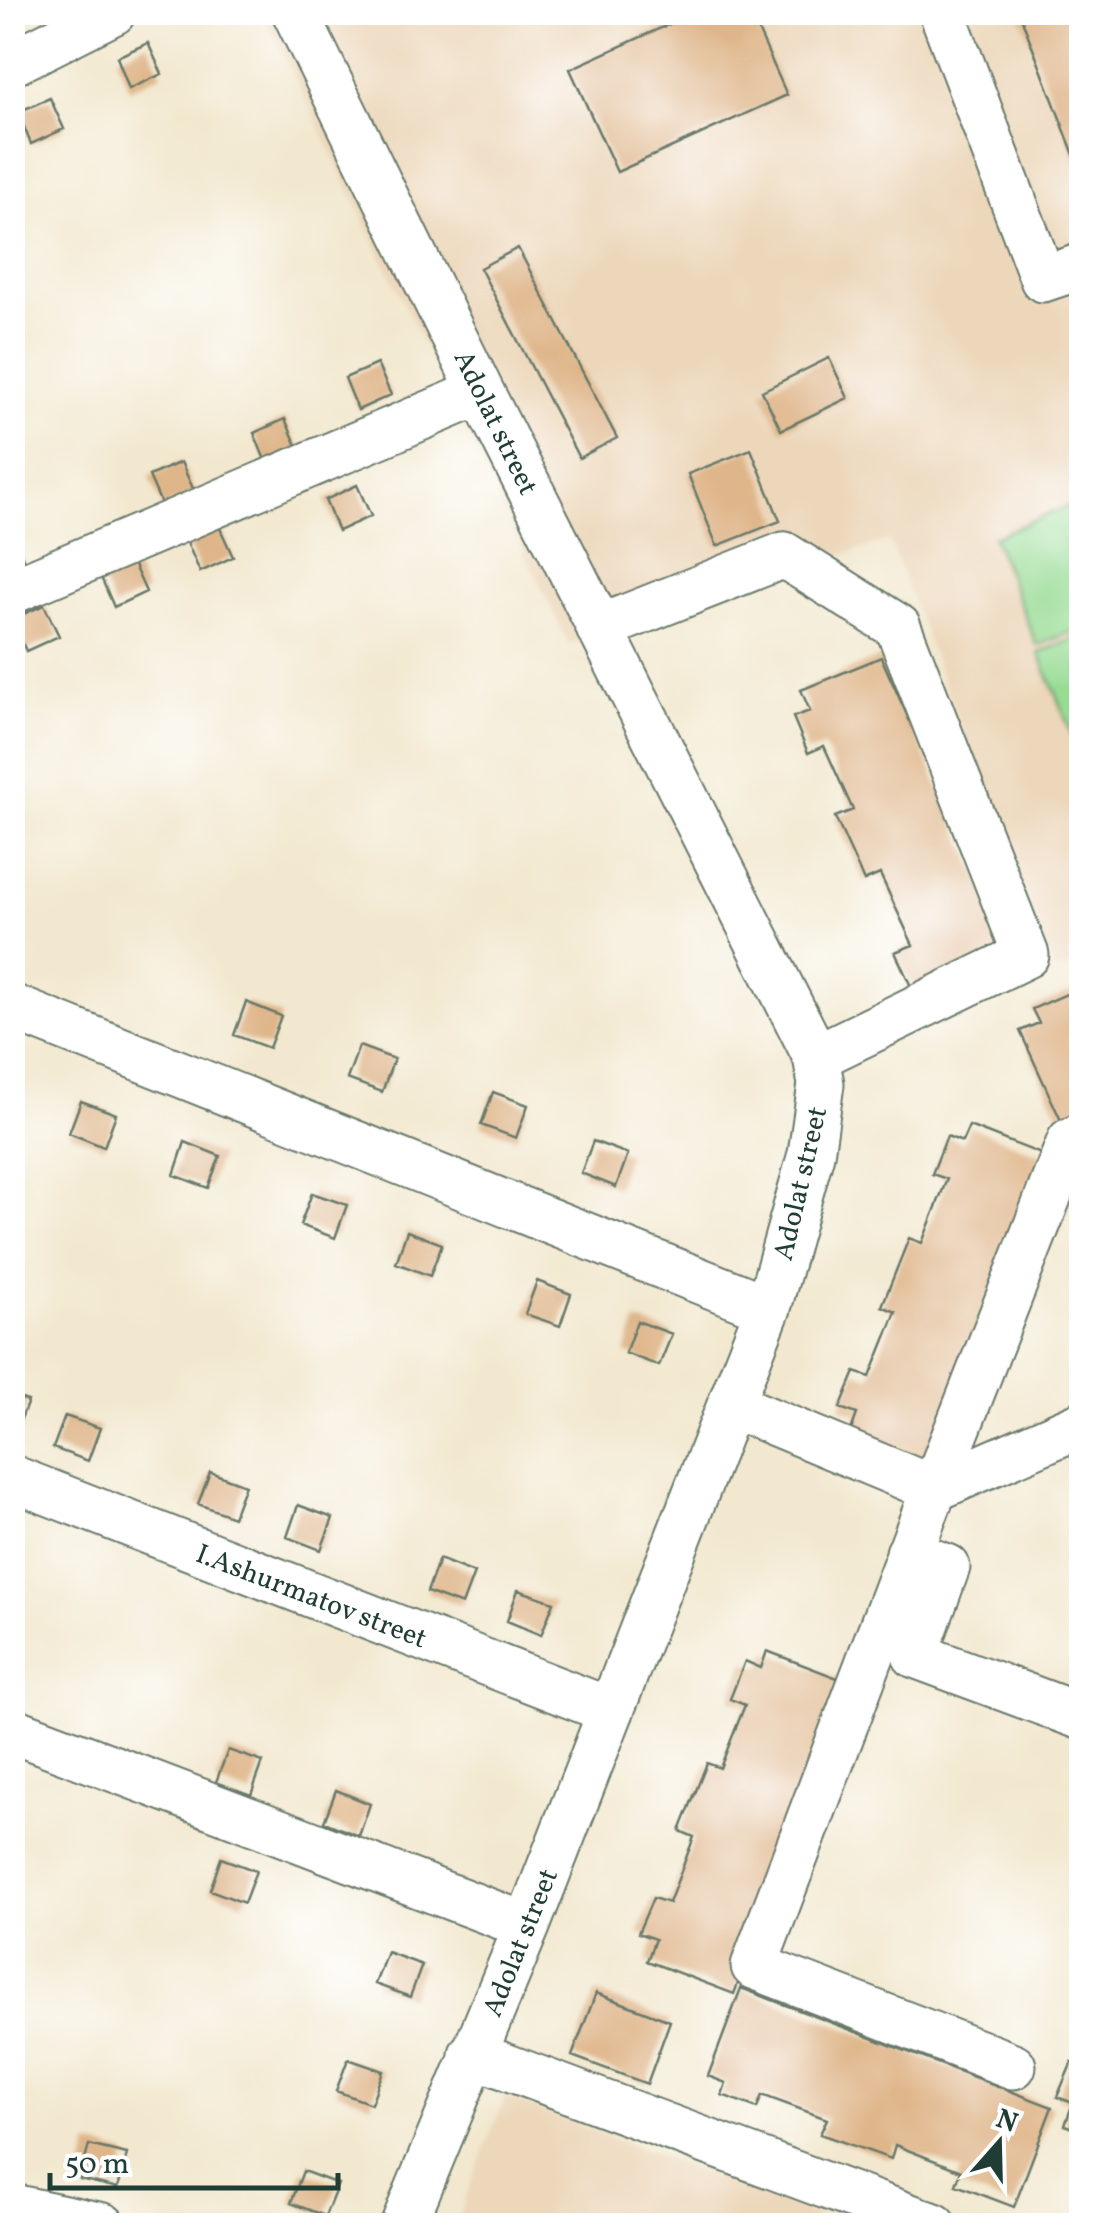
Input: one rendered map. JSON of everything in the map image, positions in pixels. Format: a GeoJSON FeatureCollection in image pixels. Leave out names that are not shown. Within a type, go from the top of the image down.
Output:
{"type":"FeatureCollection","features":[{"type":"Feature","properties":{"kind":"street"},"geometry":{"type":"LineString","coordinates":[[12,64],[113,12]]}},
{"type":"Feature","properties":{"kind":"street","name":"Adolat street"},"geometry":{"type":"LineString","coordinates":[[295,12],[816,1057],[820,1084],[811,1154],[768,1308],[527,1926],[403,2226]]}},
{"type":"Feature","properties":{"kind":"street"},"geometry":{"type":"LineString","coordinates":[[942,12],[1043,279],[1082,266]]}},
{"type":"Feature","properties":{"kind":"street"},"geometry":{"type":"LineString","coordinates":[[12,590],[482,392]]}},
{"type":"Feature","properties":{"kind":"street"},"geometry":{"type":"LineString","coordinates":[[600,628],[784,555],[898,627],[1026,955],[816,1057]]}},
{"type":"Feature","properties":{"kind":"street"},"geometry":{"type":"LineString","coordinates":[[12,1008],[768,1308]]}},
{"type":"Feature","properties":{"kind":"street"},"geometry":{"type":"LineString","coordinates":[[1014,2066],[754,1966],[1070,1141],[1082,1136]]}},
{"type":"Feature","properties":{"kind":"street"},"geometry":{"type":"LineString","coordinates":[[732,1405],[934,1489],[1082,1424]]}},
{"type":"Feature","properties":{"kind":"street","name":"I.Ashurmatov street"},"geometry":{"type":"LineString","coordinates":[[12,1478],[611,1711]]}},
{"type":"Feature","properties":{"kind":"street"},"geometry":{"type":"LineString","coordinates":[[909,1553],[947,1567],[915,1655],[1082,1717]]}},
{"type":"Feature","properties":{"kind":"street"},"geometry":{"type":"LineString","coordinates":[[12,1730],[527,1926]]}},
{"type":"Feature","properties":{"kind":"street"},"geometry":{"type":"LineString","coordinates":[[472,2054],[934,2226]]}},
{"type":"Feature","properties":{"kind":"street"},"geometry":{"type":"LineString","coordinates":[[12,2207],[103,2226]]}},
{"type":"Feature","properties":{"kind":"shaded area"},"geometry":{"type":"Polygon","coordinates":[[[264,13],[1081,13],[1081,961],[1055,972],[889,540],[569,645],[264,13]]]}},
{"type":"Feature","properties":{"kind":"shaded area"},"geometry":{"type":"Polygon","coordinates":[[[505,2097],[841,2225],[455,2225],[505,2097]]]}},
{"type":"Feature","properties":{"kind":"green space"},"geometry":{"type":"Polygon","coordinates":[[[1081,501],[1081,628],[1037,646],[993,537],[1081,501]]]}},
{"type":"Feature","properties":{"kind":"green space"},"geometry":{"type":"Polygon","coordinates":[[[1081,636],[1081,757],[1039,653],[1081,636]]]}},
{"type":"Feature","properties":{"kind":"building"},"geometry":{"type":"Polygon","coordinates":[[[696,12],[750,12],[787,95],[617,172],[570,69],[696,12]]]}},
{"type":"Feature","properties":{"kind":"building"},"geometry":{"type":"Polygon","coordinates":[[[1019,12],[1082,12],[1082,173],[1081,173],[1019,12]]]}},
{"type":"Feature","properties":{"kind":"building"},"geometry":{"type":"Polygon","coordinates":[[[148,43],[162,74],[129,89],[117,57],[148,43]]]}},
{"type":"Feature","properties":{"kind":"building"},"geometry":{"type":"Polygon","coordinates":[[[50,98],[64,129],[31,144],[18,112],[50,98]]]}},
{"type":"Feature","properties":{"kind":"building"},"geometry":{"type":"Polygon","coordinates":[[[518,248],[617,438],[579,458],[480,268],[518,248]]]}},
{"type":"Feature","properties":{"kind":"building"},"geometry":{"type":"Polygon","coordinates":[[[829,358],[848,398],[781,430],[762,391],[829,358]]]}},
{"type":"Feature","properties":{"kind":"building"},"geometry":{"type":"Polygon","coordinates":[[[377,364],[391,395],[358,410],[345,378],[377,364]]]}},
{"type":"Feature","properties":{"kind":"building"},"geometry":{"type":"Polygon","coordinates":[[[285,419],[299,450],[267,465],[254,433],[285,419]]]}},
{"type":"Feature","properties":{"kind":"building"},"geometry":{"type":"Polygon","coordinates":[[[751,449],[780,521],[717,546],[688,474],[751,449]]]}},
{"type":"Feature","properties":{"kind":"building"},"geometry":{"type":"Polygon","coordinates":[[[181,462],[195,493],[163,508],[149,476],[181,462]]]}},
{"type":"Feature","properties":{"kind":"building"},"geometry":{"type":"Polygon","coordinates":[[[357,485],[371,516],[338,531],[325,500],[357,485]]]}},
{"type":"Feature","properties":{"kind":"building"},"geometry":{"type":"Polygon","coordinates":[[[219,526],[233,557],[200,572],[186,540],[219,526]]]}},
{"type":"Feature","properties":{"kind":"building"},"geometry":{"type":"Polygon","coordinates":[[[12,536],[27,567],[12,574],[12,536]]]}},
{"type":"Feature","properties":{"kind":"building"},"geometry":{"type":"Polygon","coordinates":[[[132,561],[146,592],[114,607],[100,575],[132,561]]]}},
{"type":"Feature","properties":{"kind":"building"},"geometry":{"type":"Polygon","coordinates":[[[44,605],[59,636],[26,651],[12,619],[44,605]]]}},
{"type":"Feature","properties":{"kind":"building"},"geometry":{"type":"Polygon","coordinates":[[[881,657],[1013,952],[915,995],[895,952],[913,945],[880,874],[864,881],[835,817],[853,810],[824,746],[808,753],[793,717],[810,711],[801,690],[881,657]]]}},
{"type":"Feature","properties":{"kind":"building"},"geometry":{"type":"Polygon","coordinates":[[[1071,992],[1078,1006],[1082,1005],[1082,1117],[1063,1125],[1020,1031],[1039,1023],[1032,1009],[1071,992]]]}},
{"type":"Feature","properties":{"kind":"building"},"geometry":{"type":"Polygon","coordinates":[[[246,1002],[281,1016],[269,1048],[234,1035],[246,1002]]]}},
{"type":"Feature","properties":{"kind":"building"},"geometry":{"type":"Polygon","coordinates":[[[359,1046],[394,1059],[382,1092],[347,1079],[359,1046]]]}},
{"type":"Feature","properties":{"kind":"building"},"geometry":{"type":"Polygon","coordinates":[[[493,1092],[528,1105],[516,1138],[481,1125],[493,1092]]]}},
{"type":"Feature","properties":{"kind":"building"},"geometry":{"type":"Polygon","coordinates":[[[81,1101],[116,1114],[104,1147],[69,1133],[81,1101]]]}},
{"type":"Feature","properties":{"kind":"building"},"geometry":{"type":"Polygon","coordinates":[[[969,1126],[1054,1159],[935,1469],[849,1436],[857,1414],[840,1408],[855,1372],[870,1377],[896,1312],[882,1306],[909,1238],[922,1243],[947,1179],[932,1174],[947,1136],[962,1142],[969,1126]]]}},
{"type":"Feature","properties":{"kind":"building"},"geometry":{"type":"Polygon","coordinates":[[[593,1141],[628,1154],[616,1187],[581,1173],[593,1141]]]}},
{"type":"Feature","properties":{"kind":"building"},"geometry":{"type":"Polygon","coordinates":[[[185,1142],[220,1156],[208,1188],[174,1175],[185,1142]]]}},
{"type":"Feature","properties":{"kind":"building"},"geometry":{"type":"Polygon","coordinates":[[[312,1193],[347,1205],[335,1238],[300,1225],[312,1193]]]}},
{"type":"Feature","properties":{"kind":"building"},"geometry":{"type":"Polygon","coordinates":[[[407,1231],[442,1244],[430,1276],[396,1263],[407,1231]]]}},
{"type":"Feature","properties":{"kind":"building"},"geometry":{"type":"Polygon","coordinates":[[[537,1281],[571,1294],[560,1326],[525,1314],[537,1281]]]}},
{"type":"Feature","properties":{"kind":"building"},"geometry":{"type":"Polygon","coordinates":[[[637,1321],[672,1334],[659,1366],[625,1353],[637,1321]]]}},
{"type":"Feature","properties":{"kind":"building"},"geometry":{"type":"Polygon","coordinates":[[[12,1396],[28,1401],[15,1434],[12,1433],[12,1396]]]}},
{"type":"Feature","properties":{"kind":"building"},"geometry":{"type":"Polygon","coordinates":[[[65,1416],[100,1428],[88,1461],[53,1448],[65,1416]]]}},
{"type":"Feature","properties":{"kind":"building"},"geometry":{"type":"Polygon","coordinates":[[[210,1472],[245,1485],[233,1517],[198,1504],[210,1472]]]}},
{"type":"Feature","properties":{"kind":"building"},"geometry":{"type":"Polygon","coordinates":[[[298,1505],[333,1518],[321,1550],[287,1537],[298,1505]]]}},
{"type":"Feature","properties":{"kind":"building"},"geometry":{"type":"Polygon","coordinates":[[[439,1559],[474,1573],[462,1605],[427,1592],[439,1559]]]}},
{"type":"Feature","properties":{"kind":"building"},"geometry":{"type":"Polygon","coordinates":[[[518,1590],[554,1602],[541,1635],[507,1621],[518,1590]]]}},
{"type":"Feature","properties":{"kind":"building"},"geometry":{"type":"Polygon","coordinates":[[[767,1651],[853,1684],[734,1994],[647,1961],[655,1939],[638,1933],[653,1898],[669,1903],[694,1837],[680,1831],[707,1763],[720,1768],[745,1705],[730,1699],[745,1661],[761,1668],[767,1651]]]}},
{"type":"Feature","properties":{"kind":"building"},"geometry":{"type":"Polygon","coordinates":[[[12,1660],[24,1664],[13,1694],[12,1694],[12,1660]]]}},
{"type":"Feature","properties":{"kind":"building"},"geometry":{"type":"Polygon","coordinates":[[[228,1750],[263,1762],[251,1795],[216,1782],[228,1750]]]}},
{"type":"Feature","properties":{"kind":"building"},"geometry":{"type":"Polygon","coordinates":[[[336,1790],[370,1804],[359,1836],[324,1822],[336,1790]]]}},
{"type":"Feature","properties":{"kind":"building"},"geometry":{"type":"Polygon","coordinates":[[[221,1858],[256,1871],[244,1903],[210,1890],[221,1858]]]}},
{"type":"Feature","properties":{"kind":"building"},"geometry":{"type":"Polygon","coordinates":[[[387,1952],[422,1965],[410,1997],[375,1984],[387,1952]]]}},
{"type":"Feature","properties":{"kind":"building"},"geometry":{"type":"Polygon","coordinates":[[[741,1988],[1052,2107],[1014,2207],[956,2185],[961,2171],[895,2145],[891,2159],[820,2134],[827,2119],[762,2095],[757,2108],[722,2095],[726,2083],[708,2076],[741,1988]]]}},
{"type":"Feature","properties":{"kind":"building"},"geometry":{"type":"Polygon","coordinates":[[[596,1993],[670,2021],[647,2084],[572,2056],[596,1993]]]}},
{"type":"Feature","properties":{"kind":"building"},"geometry":{"type":"Polygon","coordinates":[[[348,2059],[383,2071],[371,2104],[336,2091],[348,2059]]]}},
{"type":"Feature","properties":{"kind":"building"},"geometry":{"type":"Polygon","coordinates":[[[1072,2062],[1082,2065],[1082,2131],[1065,2125],[1073,2103],[1057,2097],[1072,2062]]]}},
{"type":"Feature","properties":{"kind":"building"},"geometry":{"type":"Polygon","coordinates":[[[89,2145],[127,2154],[118,2188],[80,2179],[89,2145]]]}},
{"type":"Feature","properties":{"kind":"building"},"geometry":{"type":"Polygon","coordinates":[[[303,2171],[338,2184],[325,2216],[291,2203],[303,2171]]]}}]}
